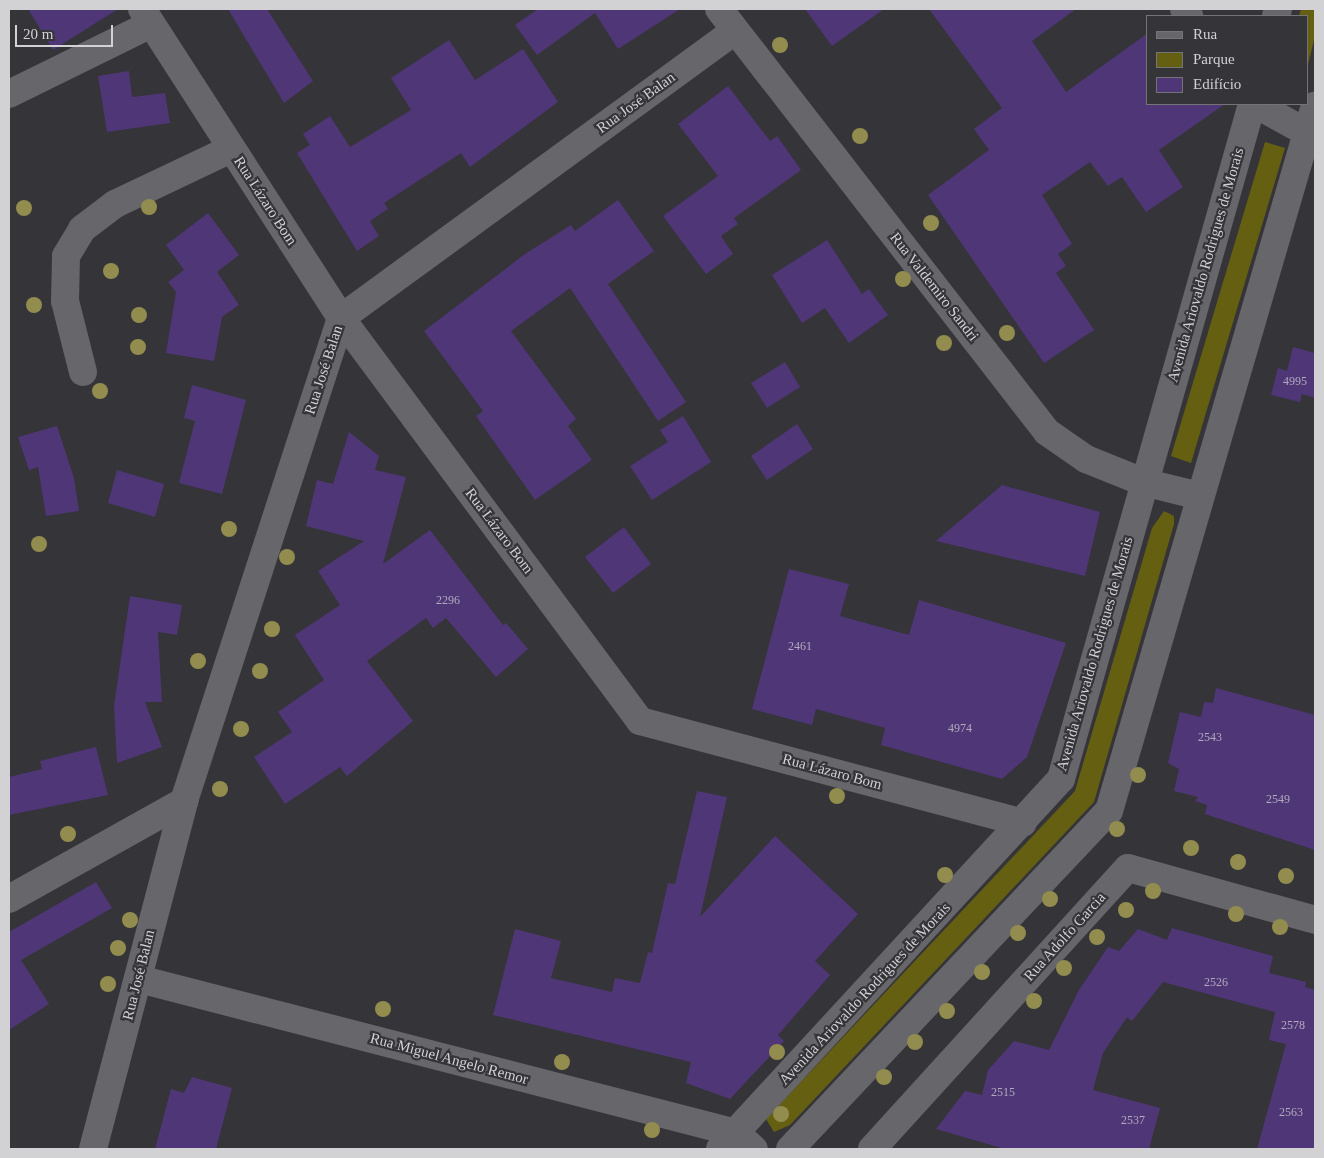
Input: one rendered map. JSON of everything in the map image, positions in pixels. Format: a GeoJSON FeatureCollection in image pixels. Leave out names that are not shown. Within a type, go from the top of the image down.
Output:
{"type":"FeatureCollection","features":[{"type":"Feature","properties":{"kind":"street","name":"Rua Valdemiro Sandri"},"geometry":{"type":"LineString","coordinates":[[719,9],[1047,432],[1086,459],[1144,482],[1200,496]]}},
{"type":"Feature","properties":{"kind":"street"},"geometry":{"type":"LineString","coordinates":[[9,94],[146,16]]}},
{"type":"Feature","properties":{"kind":"street","name":"Rua Lázaro Bom"},"geometry":{"type":"LineString","coordinates":[[146,16],[341,318],[640,721],[1023,823]]}},
{"type":"Feature","properties":{"kind":"street","name":"Rua José Balan"},"geometry":{"type":"LineString","coordinates":[[94,1149],[184,801],[341,318],[735,31]]}},
{"type":"Feature","properties":{"kind":"street","name":"Avenida Ariovaldo Rodrigues de Morais"},"geometry":{"type":"LineString","coordinates":[[737,1144],[1061,778],[1144,482],[1254,105]]}},
{"type":"Feature","properties":{"kind":"street"},"geometry":{"type":"LineString","coordinates":[[1256,105],[1311,136]]}},
{"type":"Feature","properties":{"kind":"street"},"geometry":{"type":"LineString","coordinates":[[790,1149],[1109,811],[1200,496],[1311,136],[1315,105]]}},
{"type":"Feature","properties":{"kind":"street"},"geometry":{"type":"LineString","coordinates":[[83,372],[65,301],[66,256],[82,229],[115,204],[231,149]]}},
{"type":"Feature","properties":{"kind":"street"},"geometry":{"type":"LineString","coordinates":[[9,899],[184,801]]}},
{"type":"Feature","properties":{"kind":"street","name":"Rua Adolfo Garcia"},"geometry":{"type":"LineString","coordinates":[[872,1149],[1128,868],[1315,920]]}},
{"type":"Feature","properties":{"kind":"street","name":"Rua Miguel Angelo Remor"},"geometry":{"type":"LineString","coordinates":[[139,979],[737,1144]]}},
{"type":"Feature","properties":{"kind":"green space"},"geometry":{"type":"Polygon","coordinates":[[[1301,9],[1315,9],[1315,36],[1309,60],[1309,15],[1299,15],[1301,9]]]}},
{"type":"Feature","properties":{"kind":"green space"},"geometry":{"type":"Polygon","coordinates":[[[1265,142],[1285,148],[1191,463],[1171,456],[1265,142]]]}},
{"type":"Feature","properties":{"kind":"green space"},"geometry":{"type":"Polygon","coordinates":[[[1164,511],[1174,516],[1174,524],[1094,802],[790,1125],[774,1132],[766,1119],[1075,791],[1152,528],[1164,511]]]}},
{"type":"Feature","properties":{"kind":"building"},"geometry":{"type":"Polygon","coordinates":[[[28,9],[118,9],[53,50],[28,9]]]}},
{"type":"Feature","properties":{"kind":"building"},"geometry":{"type":"Polygon","coordinates":[[[228,9],[267,9],[313,81],[284,103],[228,9]]]}},
{"type":"Feature","properties":{"kind":"building"},"geometry":{"type":"Polygon","coordinates":[[[538,9],[680,9],[618,49],[595,13],[537,55],[515,25],[538,9]]]}},
{"type":"Feature","properties":{"kind":"building"},"geometry":{"type":"Polygon","coordinates":[[[805,9],[884,9],[832,46],[805,9]]]}},
{"type":"Feature","properties":{"kind":"building"},"geometry":{"type":"Polygon","coordinates":[[[929,9],[1076,9],[1032,41],[1066,92],[1146,34],[1146,105],[1224,105],[1159,150],[1183,187],[1146,212],[1122,177],[1108,186],[1090,162],[1042,195],[1072,244],[1058,254],[1066,266],[1056,273],[1094,330],[1044,363],[928,195],[989,150],[974,129],[1002,108],[929,9]]]}},
{"type":"Feature","properties":{"kind":"building"},"geometry":{"type":"Polygon","coordinates":[[[449,40],[475,80],[523,49],[558,102],[470,167],[461,153],[384,203],[388,209],[370,221],[379,236],[357,251],[297,153],[310,145],[303,134],[330,116],[350,147],[411,110],[391,78],[449,40]]]}},
{"type":"Feature","properties":{"kind":"building"},"geometry":{"type":"Polygon","coordinates":[[[129,71],[132,97],[165,93],[170,123],[107,132],[98,76],[129,71]]]}},
{"type":"Feature","properties":{"kind":"building"},"geometry":{"type":"Polygon","coordinates":[[[728,86],[770,141],[777,136],[801,170],[734,218],[738,224],[721,236],[733,254],[706,274],[663,216],[718,176],[678,124],[728,86]]]}},
{"type":"Feature","properties":{"kind":"building"},"geometry":{"type":"Polygon","coordinates":[[[618,200],[654,251],[608,284],[686,402],[658,421],[570,288],[511,331],[576,419],[568,426],[592,460],[535,500],[476,416],[483,411],[424,331],[525,254],[571,225],[575,231],[618,200]]]}},
{"type":"Feature","properties":{"kind":"building"},"geometry":{"type":"Polygon","coordinates":[[[208,213],[239,255],[217,272],[239,305],[222,317],[214,361],[166,353],[176,292],[168,282],[184,270],[166,245],[208,213]]]}},
{"type":"Feature","properties":{"kind":"building"},"geometry":{"type":"Polygon","coordinates":[[[827,240],[862,294],[869,289],[888,315],[849,343],[825,308],[802,323],[772,275],[827,240]]]}},
{"type":"Feature","properties":{"kind":"building"},"geometry":{"type":"Polygon","coordinates":[[[1293,347],[1315,353],[1315,398],[1302,394],[1300,402],[1271,395],[1278,368],[1287,371],[1293,347]]]}},
{"type":"Feature","properties":{"kind":"building"},"geometry":{"type":"Polygon","coordinates":[[[785,362],[800,387],[767,408],[751,383],[785,362]]]}},
{"type":"Feature","properties":{"kind":"building"},"geometry":{"type":"Polygon","coordinates":[[[192,385],[246,400],[222,494],[179,483],[195,421],[184,418],[192,385]]]}},
{"type":"Feature","properties":{"kind":"building"},"geometry":{"type":"Polygon","coordinates":[[[683,416],[711,462],[652,500],[630,466],[668,442],[660,430],[683,416]]]}},
{"type":"Feature","properties":{"kind":"building"},"geometry":{"type":"Polygon","coordinates":[[[797,424],[813,449],[767,480],[751,456],[797,424]]]}},
{"type":"Feature","properties":{"kind":"building"},"geometry":{"type":"Polygon","coordinates":[[[57,426],[74,478],[79,511],[46,516],[38,467],[29,470],[18,437],[57,426]]]}},
{"type":"Feature","properties":{"kind":"building"},"geometry":{"type":"Polygon","coordinates":[[[349,432],[379,456],[375,470],[406,477],[383,564],[430,530],[503,625],[506,623],[528,649],[496,677],[446,618],[433,628],[426,618],[367,661],[413,721],[347,776],[340,767],[285,804],[254,757],[292,732],[278,712],[324,680],[295,635],[340,605],[318,571],[364,541],[306,526],[317,480],[333,484],[349,432]]]}},
{"type":"Feature","properties":{"kind":"building"},"geometry":{"type":"Polygon","coordinates":[[[117,470],[164,484],[155,517],[108,503],[117,470]]]}},
{"type":"Feature","properties":{"kind":"building"},"geometry":{"type":"Polygon","coordinates":[[[1002,485],[1100,512],[1085,576],[936,541],[1002,485]]]}},
{"type":"Feature","properties":{"kind":"building"},"geometry":{"type":"Polygon","coordinates":[[[624,527],[651,564],[613,593],[585,557],[624,527]]]}},
{"type":"Feature","properties":{"kind":"building"},"geometry":{"type":"Polygon","coordinates":[[[789,569],[849,584],[840,616],[909,635],[919,600],[1066,643],[1027,757],[1002,779],[881,745],[885,728],[816,709],[812,725],[752,709],[789,569]]]}},
{"type":"Feature","properties":{"kind":"building"},"geometry":{"type":"Polygon","coordinates":[[[130,596],[182,605],[177,635],[158,632],[162,702],[145,702],[162,747],[117,763],[114,706],[130,596]]]}},
{"type":"Feature","properties":{"kind":"building"},"geometry":{"type":"Polygon","coordinates":[[[1216,688],[1315,715],[1315,850],[1205,814],[1207,805],[1195,801],[1198,797],[1174,791],[1179,769],[1168,763],[1180,712],[1201,717],[1204,702],[1213,703],[1216,688]]]}},
{"type":"Feature","properties":{"kind":"building"},"geometry":{"type":"Polygon","coordinates":[[[96,747],[108,795],[9,815],[9,777],[42,769],[40,761],[96,747]]]}},
{"type":"Feature","properties":{"kind":"building"},"geometry":{"type":"Polygon","coordinates":[[[697,791],[727,797],[700,917],[775,836],[858,914],[815,961],[830,975],[778,1035],[784,1041],[730,1099],[686,1083],[691,1062],[493,1015],[515,929],[561,941],[551,978],[612,992],[615,978],[640,983],[648,952],[652,953],[668,883],[675,884],[697,791]]]}},
{"type":"Feature","properties":{"kind":"building"},"geometry":{"type":"Polygon","coordinates":[[[96,882],[112,908],[21,960],[49,1004],[9,1030],[9,932],[96,882]]]}},
{"type":"Feature","properties":{"kind":"building"},"geometry":{"type":"Polygon","coordinates":[[[1172,928],[1273,956],[1269,973],[1306,982],[1305,987],[1315,990],[1315,1149],[1257,1149],[1286,1044],[1269,1040],[1275,1012],[1163,982],[1132,1021],[1127,1017],[1103,1053],[1093,1090],[1160,1108],[1149,1149],[1005,1149],[936,1129],[965,1091],[982,1095],[988,1070],[1014,1041],[1049,1050],[1079,990],[1108,947],[1119,951],[1138,929],[1167,940],[1172,928]]]}},
{"type":"Feature","properties":{"kind":"building"},"geometry":{"type":"Polygon","coordinates":[[[192,1077],[232,1088],[216,1149],[155,1149],[171,1089],[184,1093],[192,1077]]]}}]}
